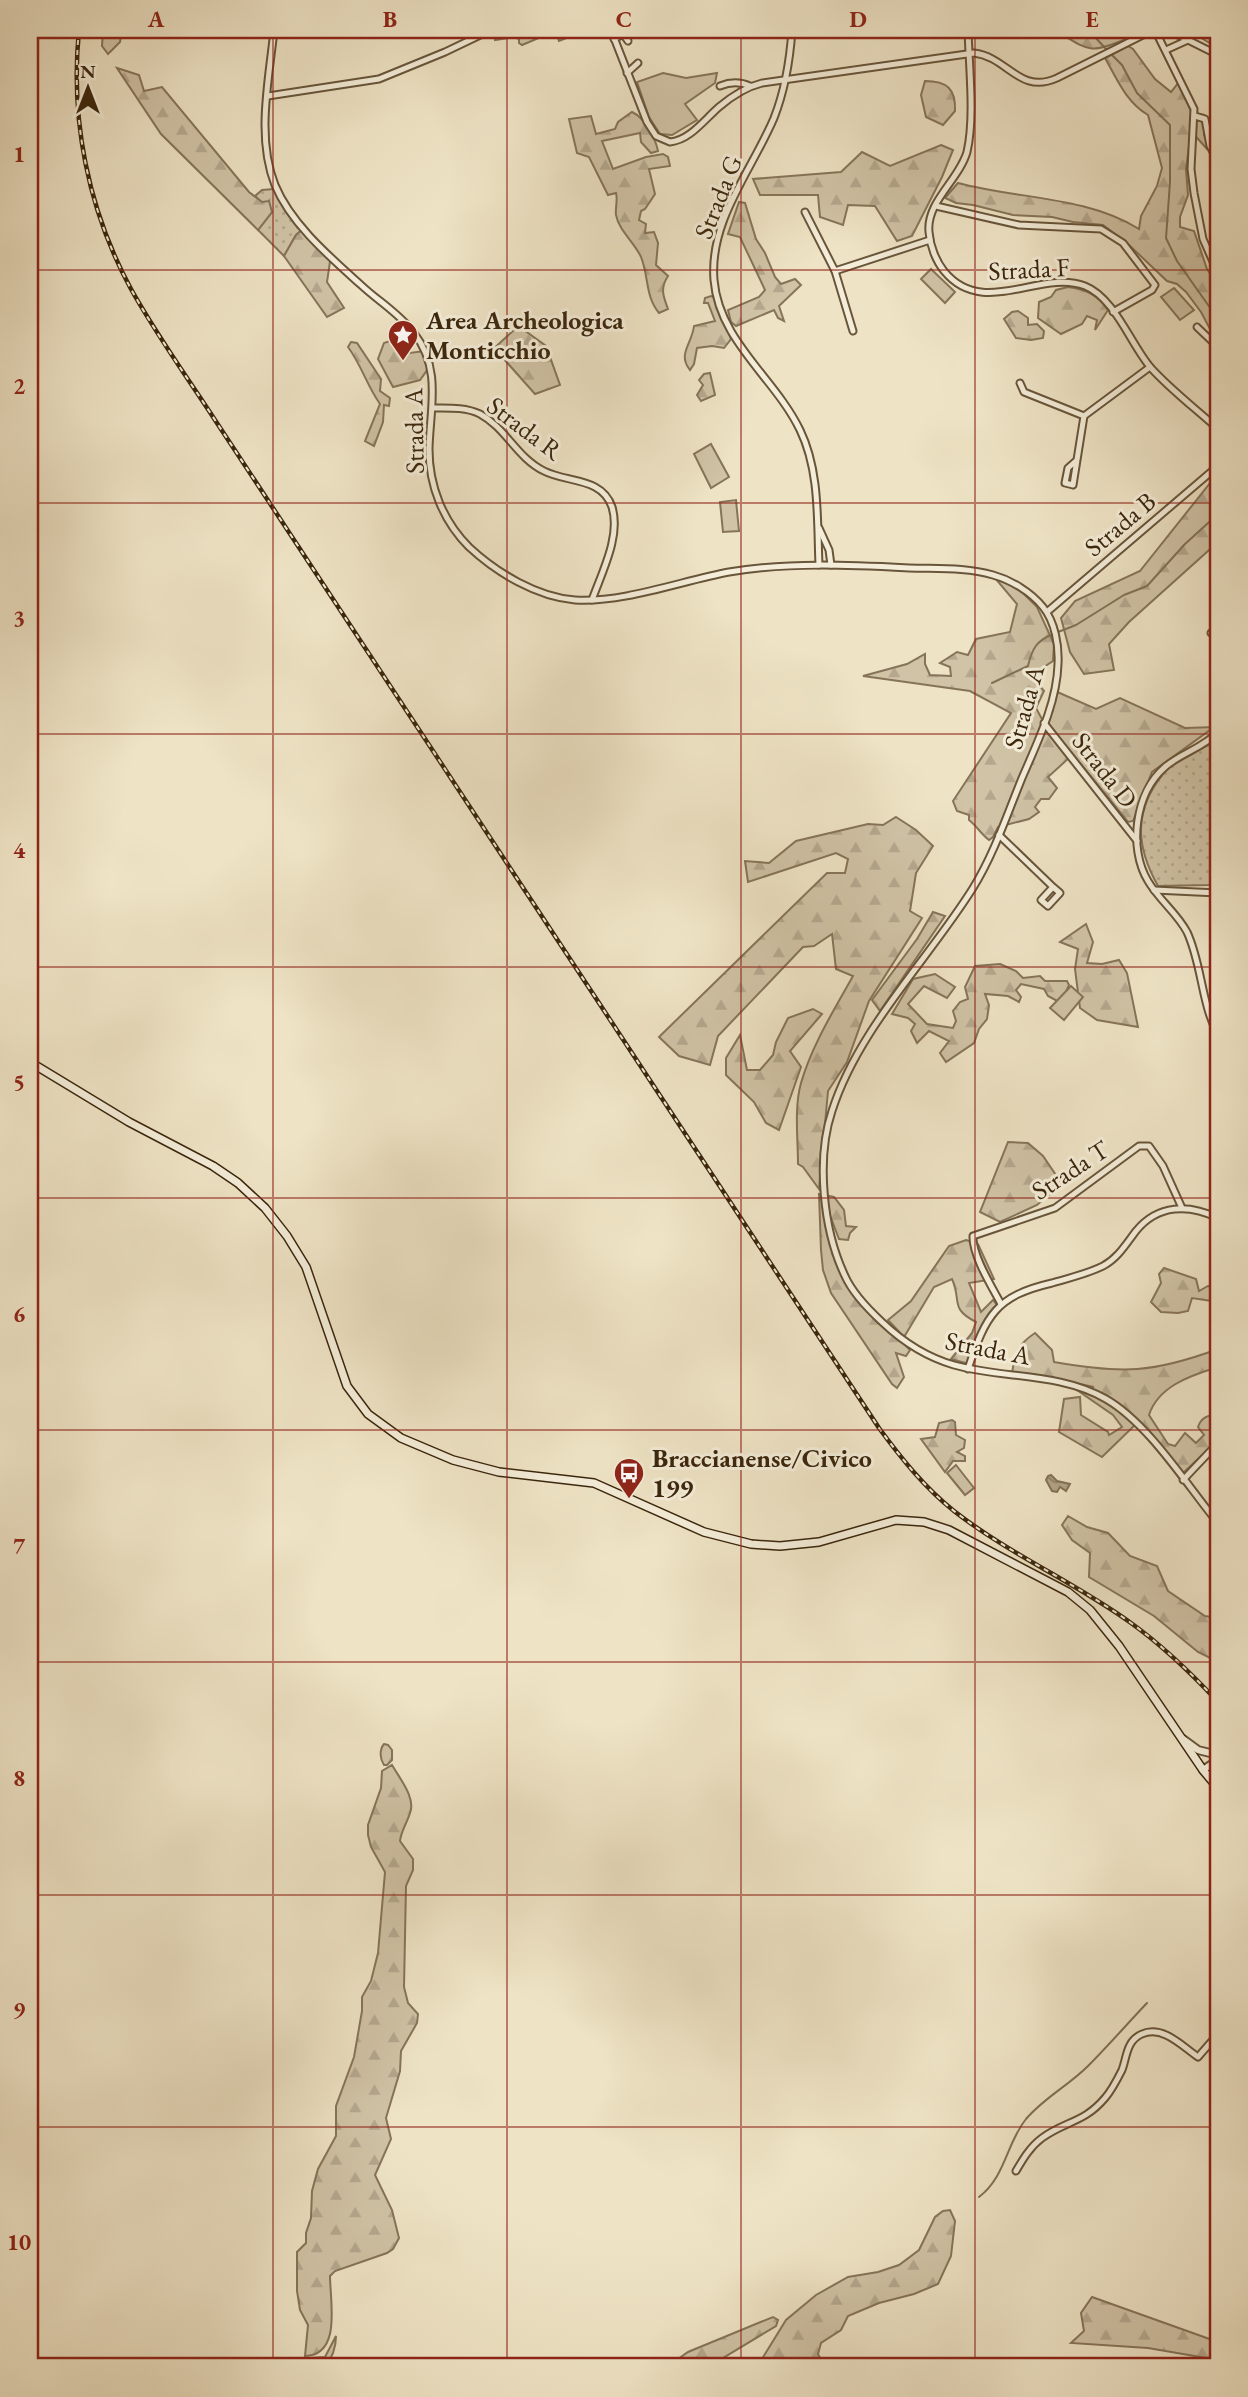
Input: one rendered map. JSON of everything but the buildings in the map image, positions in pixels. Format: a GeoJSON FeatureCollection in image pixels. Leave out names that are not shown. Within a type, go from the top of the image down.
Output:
{"type":"FeatureCollection","features":[{"type":"Feature","properties":{"kind":"main road"},"geometry":{"type":"LineString","coordinates":[[30,1062],[130,1122],[213,1166],[244,1188],[265,1208],[306,1267],[347,1386],[368,1414],[401,1438],[432,1453],[486,1469],[594,1483],[704,1532],[751,1545],[788,1546],[819,1542],[896,1520],[924,1522],[949,1530],[1069,1592],[1081,1602],[1119,1646],[1218,1788]]}},
{"type":"Feature","properties":{"kind":"street","name":"Strada A"},"geometry":{"type":"LineString","coordinates":[[274,30],[266,145],[276,188],[307,232],[417,337],[432,370],[434,388],[429,451],[439,502],[461,538],[485,559],[529,587],[561,598],[592,600],[742,570],[819,565],[956,569],[988,573],[1014,583],[1047,612],[1059,655],[1057,675],[1044,723],[985,867],[850,1068],[831,1112],[824,1149],[823,1174],[827,1210],[840,1265],[849,1284],[871,1311],[907,1343],[942,1361],[968,1368],[1057,1380],[1099,1396],[1136,1422],[1218,1523]]}},
{"type":"Feature","properties":{"kind":"street"},"geometry":{"type":"LineString","coordinates":[[268,96],[379,79],[491,30]]}},
{"type":"Feature","properties":{"kind":"street"},"geometry":{"type":"LineString","coordinates":[[611,30],[653,134],[670,142],[685,137],[719,107],[750,86],[968,53],[989,56],[1019,77],[1037,83],[1054,79],[1154,30],[1166,50],[1195,116],[1191,159],[1194,193],[1203,239],[1218,274]]}},
{"type":"Feature","properties":{"kind":"street","name":"Strada G"},"geometry":{"type":"LineString","coordinates":[[792,30],[786,79],[775,116],[719,233],[715,250],[714,279],[720,308],[732,332],[788,408],[802,435],[811,463],[818,525],[819,565]]}},
{"type":"Feature","properties":{"kind":"street"},"geometry":{"type":"LineString","coordinates":[[835,271],[930,240],[929,223],[936,206],[959,172],[967,150],[970,125],[968,30]]}},
{"type":"Feature","properties":{"kind":"street"},"geometry":{"type":"LineString","coordinates":[[1168,30],[1218,55]]}},
{"type":"Feature","properties":{"kind":"street"},"geometry":{"type":"LineString","coordinates":[[614,39],[623,34],[628,41]]}},
{"type":"Feature","properties":{"kind":"street"},"geometry":{"type":"LineString","coordinates":[[1166,50],[1189,40]]}},
{"type":"Feature","properties":{"kind":"street"},"geometry":{"type":"LineString","coordinates":[[627,73],[638,63]]}},
{"type":"Feature","properties":{"kind":"street"},"geometry":{"type":"LineString","coordinates":[[720,86],[744,83],[750,86]]}},
{"type":"Feature","properties":{"kind":"street"},"geometry":{"type":"LineString","coordinates":[[1195,116],[1206,120],[1210,145],[1218,162]]}},
{"type":"Feature","properties":{"kind":"street"},"geometry":{"type":"LineString","coordinates":[[936,206],[1013,224],[1090,227],[1112,235],[1123,243],[1155,285],[1153,290],[1113,312]]}},
{"type":"Feature","properties":{"kind":"street"},"geometry":{"type":"LineString","coordinates":[[805,212],[835,271],[853,331]]}},
{"type":"Feature","properties":{"kind":"street","name":"Strada F"},"geometry":{"type":"LineString","coordinates":[[930,240],[942,268],[952,279],[980,292],[993,293],[1072,283],[1093,290],[1113,312],[1150,367],[1218,429]]}},
{"type":"Feature","properties":{"kind":"street"},"geometry":{"type":"LineString","coordinates":[[1198,327],[1218,347]]}},
{"type":"Feature","properties":{"kind":"street"},"geometry":{"type":"LineString","coordinates":[[1077,460],[1084,416],[1150,367]]}},
{"type":"Feature","properties":{"kind":"street"},"geometry":{"type":"LineString","coordinates":[[1020,383],[1024,392],[1084,416]]}},
{"type":"Feature","properties":{"kind":"street","name":"Strada R"},"geometry":{"type":"LineString","coordinates":[[433,408],[478,413],[495,425],[523,457],[535,466],[550,474],[592,485],[605,494],[613,510],[614,529],[592,600]]}},
{"type":"Feature","properties":{"kind":"street","name":"Strada B"},"geometry":{"type":"LineString","coordinates":[[1047,612],[1218,466]]}},
{"type":"Feature","properties":{"kind":"street","name":"Strada G"},"geometry":{"type":"LineString","coordinates":[[818,525],[828,548],[831,565]]}},
{"type":"Feature","properties":{"kind":"street"},"geometry":{"type":"LineString","coordinates":[[1212,633],[1218,627]]}},
{"type":"Feature","properties":{"kind":"street","name":"Strada D"},"geometry":{"type":"LineString","coordinates":[[1044,723],[1137,841]]}},
{"type":"Feature","properties":{"kind":"street","name":"Strada D"},"geometry":{"type":"LineString","coordinates":[[1218,732],[1205,743],[1169,764],[1154,780],[1139,818],[1137,841],[1141,868],[1188,935],[1218,1035]]}},
{"type":"Feature","properties":{"kind":"street"},"geometry":{"type":"LineString","coordinates":[[999,835],[1053,887]]}},
{"type":"Feature","properties":{"kind":"street"},"geometry":{"type":"LineString","coordinates":[[1154,890],[1218,892]]}},
{"type":"Feature","properties":{"kind":"street","name":"Strada T"},"geometry":{"type":"LineString","coordinates":[[1001,1304],[978,1255],[973,1236],[1055,1208],[1138,1147],[1147,1146],[1155,1154],[1182,1208]]}},
{"type":"Feature","properties":{"kind":"street"},"geometry":{"type":"LineString","coordinates":[[968,1368],[979,1339],[1001,1304],[1020,1292],[1102,1266],[1119,1254],[1148,1219],[1164,1211],[1182,1208],[1201,1211],[1218,1219]]}},
{"type":"Feature","properties":{"kind":"street"},"geometry":{"type":"LineString","coordinates":[[1183,1480],[1218,1443]]}},
{"type":"Feature","properties":{"kind":"street"},"geometry":{"type":"LineString","coordinates":[[1182,1738],[1198,1750],[1218,1757],[1203,1770]]}},
{"type":"Feature","properties":{"kind":"street"},"geometry":{"type":"LineString","coordinates":[[1016,2172],[1029,2150],[1041,2139],[1083,2118],[1104,2099],[1121,2071],[1129,2046],[1137,2036],[1152,2032],[1162,2033],[1198,2057],[1218,2034]]}},
{"type":"Feature","properties":{"kind":"green space"},"geometry":{"type":"Polygon","coordinates":[[[103,30],[122,30],[120,42],[108,54],[102,46],[103,30]]]}},
{"type":"Feature","properties":{"kind":"green space"},"geometry":{"type":"Polygon","coordinates":[[[497,30],[576,30],[577,34],[559,41],[555,31],[522,45],[519,39],[514,37],[495,40],[497,30]]]}},
{"type":"Feature","properties":{"kind":"green space"},"geometry":{"type":"Polygon","coordinates":[[[1055,30],[1117,30],[1126,39],[1104,47],[1089,48],[1055,30]]]}},
{"type":"Feature","properties":{"kind":"green space"},"geometry":{"type":"Polygon","coordinates":[[[1188,30],[1218,30],[1218,48],[1188,30]]]}},
{"type":"Feature","properties":{"kind":"green space"},"geometry":{"type":"Polygon","coordinates":[[[1128,46],[1155,79],[1171,92],[1179,82],[1192,113],[1204,115],[1209,123],[1204,135],[1212,147],[1207,149],[1191,131],[1186,169],[1188,195],[1180,217],[1180,227],[1194,231],[1207,269],[1218,285],[1218,344],[1201,312],[1186,292],[1177,284],[1167,281],[1103,225],[1052,217],[1013,215],[956,203],[945,198],[958,183],[1074,204],[1118,218],[1139,229],[1141,216],[1157,186],[1162,168],[1148,115],[1128,97],[1105,58],[1128,46]]]}},
{"type":"Feature","properties":{"kind":"green space"},"geometry":{"type":"Polygon","coordinates":[[[117,68],[139,75],[144,91],[162,87],[249,192],[262,202],[269,201],[272,212],[258,230],[161,134],[117,68]]]}},
{"type":"Feature","properties":{"kind":"green space"},"geometry":{"type":"Polygon","coordinates":[[[663,73],[686,78],[717,73],[715,83],[685,104],[697,120],[672,135],[660,134],[649,117],[637,82],[663,73]]]}},
{"type":"Feature","properties":{"kind":"green space"},"geometry":{"type":"Polygon","coordinates":[[[925,81],[944,85],[952,92],[955,111],[943,125],[926,117],[921,95],[925,81]]]}},
{"type":"Feature","properties":{"kind":"green space"},"geometry":{"type":"Polygon","coordinates":[[[632,112],[649,128],[658,151],[651,153],[641,142],[640,133],[602,141],[613,169],[646,157],[663,154],[668,157],[670,166],[649,169],[655,194],[641,211],[639,220],[646,224],[645,233],[654,232],[658,243],[656,265],[668,276],[663,292],[668,309],[659,313],[651,300],[641,257],[618,221],[616,193],[608,195],[589,157],[577,153],[569,119],[591,116],[596,134],[615,129],[618,122],[632,112]]]}},
{"type":"Feature","properties":{"kind":"green space"},"geometry":{"type":"Polygon","coordinates":[[[941,145],[953,150],[942,177],[912,236],[897,241],[875,206],[848,205],[843,225],[820,217],[818,195],[760,195],[753,179],[841,172],[862,152],[890,166],[941,145]]]}},
{"type":"Feature","properties":{"kind":"green space"},"geometry":{"type":"Polygon","coordinates":[[[274,189],[302,230],[284,256],[258,230],[272,212],[255,196],[262,190],[274,189]]]}},
{"type":"Feature","properties":{"kind":"green space"},"geometry":{"type":"Polygon","coordinates":[[[739,202],[745,203],[756,239],[775,277],[781,284],[795,279],[801,285],[779,306],[784,321],[778,318],[774,310],[736,326],[731,322],[728,310],[759,297],[765,290],[740,237],[728,234],[739,202]]]}},
{"type":"Feature","properties":{"kind":"green space"},"geometry":{"type":"Polygon","coordinates":[[[302,230],[331,255],[327,282],[344,308],[327,317],[284,256],[302,230]]]}},
{"type":"Feature","properties":{"kind":"green space"},"geometry":{"type":"Polygon","coordinates":[[[931,269],[955,292],[945,303],[921,279],[931,269]]]}},
{"type":"Feature","properties":{"kind":"green space"},"geometry":{"type":"Polygon","coordinates":[[[1068,287],[1091,294],[1108,310],[1095,330],[1097,320],[1087,316],[1082,324],[1061,334],[1038,318],[1039,302],[1051,297],[1056,290],[1068,287]]]}},
{"type":"Feature","properties":{"kind":"green space"},"geometry":{"type":"Polygon","coordinates":[[[1174,288],[1194,310],[1180,320],[1161,297],[1174,288]]]}},
{"type":"Feature","properties":{"kind":"green space"},"geometry":{"type":"Polygon","coordinates":[[[711,296],[716,299],[731,339],[724,348],[697,348],[690,370],[685,354],[694,326],[715,321],[708,303],[704,303],[705,298],[711,296]]]}},
{"type":"Feature","properties":{"kind":"green space"},"geometry":{"type":"Polygon","coordinates":[[[1018,311],[1028,318],[1028,325],[1037,324],[1044,331],[1043,338],[1016,338],[1004,319],[1012,312],[1018,311]]]}},
{"type":"Feature","properties":{"kind":"green space"},"geometry":{"type":"Polygon","coordinates":[[[404,328],[410,339],[410,353],[424,351],[430,366],[420,380],[393,387],[378,359],[384,343],[393,340],[398,330],[404,328]]]}},
{"type":"Feature","properties":{"kind":"green space"},"geometry":{"type":"Polygon","coordinates":[[[514,330],[524,330],[546,346],[560,385],[535,394],[503,358],[491,351],[514,330]]]}},
{"type":"Feature","properties":{"kind":"green space"},"geometry":{"type":"Polygon","coordinates":[[[351,342],[357,343],[381,379],[380,391],[390,398],[389,406],[384,405],[383,422],[374,446],[365,441],[380,404],[348,347],[351,342]]]}},
{"type":"Feature","properties":{"kind":"green space"},"geometry":{"type":"Polygon","coordinates":[[[710,373],[715,395],[701,401],[697,395],[703,385],[699,380],[704,374],[710,373]]]}},
{"type":"Feature","properties":{"kind":"green space"},"geometry":{"type":"Polygon","coordinates":[[[711,444],[729,477],[711,488],[694,454],[711,444]]]}},
{"type":"Feature","properties":{"kind":"green space"},"geometry":{"type":"Polygon","coordinates":[[[1218,473],[1218,542],[1129,622],[1109,644],[1114,670],[1084,674],[1070,652],[1061,618],[1075,601],[1140,571],[1218,473]]]}},
{"type":"Feature","properties":{"kind":"green space"},"geometry":{"type":"Polygon","coordinates":[[[736,500],[739,531],[723,532],[720,502],[736,500]]]}},
{"type":"Feature","properties":{"kind":"green space"},"geometry":{"type":"Polygon","coordinates":[[[995,578],[1019,589],[1037,607],[1054,644],[1053,661],[1035,673],[1044,691],[1036,708],[1070,757],[1048,777],[1057,788],[1049,799],[1041,799],[1035,807],[1039,812],[1029,819],[998,827],[989,840],[969,820],[969,815],[957,811],[953,801],[1011,713],[970,691],[863,676],[907,664],[925,654],[925,664],[930,675],[951,676],[950,667],[940,663],[957,652],[968,655],[976,639],[1010,632],[1017,604],[995,578]]]}},
{"type":"Feature","properties":{"kind":"green space"},"geometry":{"type":"Polygon","coordinates":[[[1055,691],[1096,709],[1120,698],[1185,728],[1214,727],[1152,772],[1133,821],[1128,822],[1045,720],[1055,691]]]}},
{"type":"Feature","properties":{"kind":"green space"},"geometry":{"type":"Polygon","coordinates":[[[1218,737],[1218,876],[1210,885],[1158,886],[1142,843],[1142,815],[1146,802],[1167,770],[1218,737]]]}},
{"type":"Feature","properties":{"kind":"green space"},"geometry":{"type":"Polygon","coordinates":[[[896,817],[916,830],[933,846],[916,873],[910,911],[922,918],[869,1001],[847,1062],[828,1091],[819,1189],[798,1164],[797,1113],[801,1083],[811,1055],[853,976],[836,969],[832,934],[814,946],[803,947],[718,1036],[710,1065],[679,1056],[659,1037],[827,873],[845,873],[848,859],[836,853],[748,882],[745,861],[769,863],[796,841],[868,824],[883,825],[896,817]]]}},
{"type":"Feature","properties":{"kind":"green space"},"geometry":{"type":"Polygon","coordinates":[[[933,912],[945,916],[880,1011],[872,1000],[917,939],[933,912]]]}},
{"type":"Feature","properties":{"kind":"green space"},"geometry":{"type":"Polygon","coordinates":[[[1086,924],[1093,942],[1087,963],[1102,964],[1119,960],[1127,973],[1138,1027],[1097,1020],[1080,1008],[1075,969],[1078,949],[1060,942],[1086,924]]]}},
{"type":"Feature","properties":{"kind":"green space"},"geometry":{"type":"Polygon","coordinates":[[[1000,964],[1016,971],[1023,978],[1040,976],[1045,981],[1067,981],[1069,985],[1061,1003],[1048,996],[1044,989],[1021,984],[1016,990],[1021,997],[1019,1002],[1008,996],[985,994],[989,1005],[987,1019],[979,1029],[974,1043],[946,1062],[940,1053],[949,1041],[929,1031],[917,1043],[911,1031],[915,1024],[908,1018],[892,1014],[913,979],[935,974],[955,987],[947,998],[924,986],[908,1004],[927,1024],[953,1028],[956,1021],[953,1011],[960,1002],[968,999],[965,987],[975,966],[1000,964]]]}},
{"type":"Feature","properties":{"kind":"green space"},"geometry":{"type":"Polygon","coordinates":[[[1071,986],[1083,997],[1064,1020],[1050,1008],[1071,986]]]}},
{"type":"Feature","properties":{"kind":"green space"},"geometry":{"type":"Polygon","coordinates":[[[813,1009],[822,1014],[790,1051],[801,1067],[779,1130],[766,1123],[754,1102],[726,1075],[726,1058],[740,1035],[747,1070],[760,1070],[773,1055],[776,1042],[788,1018],[813,1009]]]}},
{"type":"Feature","properties":{"kind":"green space"},"geometry":{"type":"Polygon","coordinates":[[[1008,1142],[1028,1143],[1043,1156],[1062,1184],[1037,1205],[1000,1222],[980,1212],[1008,1142]]]}},
{"type":"Feature","properties":{"kind":"green space"},"geometry":{"type":"Polygon","coordinates":[[[819,1194],[834,1197],[844,1210],[846,1226],[856,1227],[848,1240],[839,1239],[831,1218],[826,1221],[845,1281],[910,1350],[906,1356],[896,1353],[904,1377],[897,1388],[831,1293],[823,1270],[819,1194]]]}},
{"type":"Feature","properties":{"kind":"green space"},"geometry":{"type":"Polygon","coordinates":[[[966,1240],[978,1244],[994,1279],[969,1283],[981,1312],[993,1300],[997,1305],[969,1364],[951,1359],[972,1333],[976,1322],[959,1308],[952,1279],[934,1287],[904,1337],[888,1320],[911,1301],[949,1246],[966,1240]]]}},
{"type":"Feature","properties":{"kind":"green space"},"geometry":{"type":"Polygon","coordinates":[[[1164,1268],[1196,1279],[1199,1291],[1208,1286],[1214,1287],[1212,1301],[1192,1298],[1188,1311],[1161,1312],[1151,1302],[1161,1283],[1159,1274],[1164,1268]]]}},
{"type":"Feature","properties":{"kind":"green space"},"geometry":{"type":"Polygon","coordinates":[[[1035,1333],[1052,1350],[1054,1362],[1099,1368],[1155,1367],[1218,1349],[1218,1375],[1215,1368],[1176,1384],[1159,1397],[1149,1415],[1168,1444],[1175,1446],[1185,1433],[1196,1443],[1204,1435],[1198,1427],[1201,1421],[1218,1414],[1218,1440],[1182,1474],[1138,1422],[1102,1457],[1059,1432],[1064,1399],[1080,1397],[1081,1415],[1109,1435],[1122,1427],[1113,1415],[1077,1390],[1094,1387],[1033,1374],[1012,1373],[1018,1350],[1035,1333]]]}},
{"type":"Feature","properties":{"kind":"green space"},"geometry":{"type":"Polygon","coordinates":[[[952,1420],[955,1422],[956,1435],[965,1440],[964,1448],[957,1452],[965,1456],[965,1461],[953,1461],[945,1472],[921,1439],[935,1437],[939,1423],[952,1420]]]}},
{"type":"Feature","properties":{"kind":"green space"},"geometry":{"type":"Polygon","coordinates":[[[956,1465],[974,1488],[965,1495],[947,1473],[956,1465]]]}},
{"type":"Feature","properties":{"kind":"green space"},"geometry":{"type":"Polygon","coordinates":[[[1068,1516],[1087,1527],[1108,1533],[1130,1556],[1157,1566],[1168,1591],[1205,1616],[1218,1618],[1218,1662],[1198,1652],[1154,1616],[1089,1577],[1090,1553],[1072,1540],[1062,1525],[1068,1516]]]}},
{"type":"Feature","properties":{"kind":"green space"},"geometry":{"type":"Polygon","coordinates":[[[384,1744],[392,1750],[392,1760],[387,1765],[384,1765],[381,1757],[384,1744]]]}},
{"type":"Feature","properties":{"kind":"green space"},"geometry":{"type":"Polygon","coordinates":[[[392,1765],[411,1801],[410,1813],[400,1841],[413,1859],[413,1870],[406,1886],[404,1987],[408,2003],[418,2014],[417,2023],[401,2051],[400,2071],[386,2118],[391,2139],[375,2175],[392,2210],[399,2238],[393,2249],[387,2253],[335,2271],[330,2276],[332,2312],[329,2337],[325,2347],[317,2353],[305,2356],[308,2325],[300,2310],[297,2291],[297,2252],[306,2243],[311,2218],[312,2191],[318,2169],[336,2136],[336,2106],[354,2057],[362,1997],[371,1981],[378,1953],[385,1872],[371,1847],[368,1825],[381,1788],[382,1771],[392,1765]]]}},
{"type":"Feature","properties":{"kind":"green space"},"geometry":{"type":"Polygon","coordinates":[[[950,2210],[955,2221],[951,2256],[938,2284],[848,2316],[841,2330],[821,2343],[818,2354],[825,2367],[757,2367],[786,2320],[816,2295],[848,2277],[899,2265],[919,2250],[935,2217],[950,2210]]]}},
{"type":"Feature","properties":{"kind":"green space"},"geometry":{"type":"Polygon","coordinates":[[[1092,2297],[1218,2342],[1218,2360],[1148,2348],[1071,2343],[1084,2331],[1081,2313],[1092,2297]]]}},
{"type":"Feature","properties":{"kind":"green space"},"geometry":{"type":"Polygon","coordinates":[[[773,2317],[778,2320],[776,2326],[708,2367],[667,2367],[688,2352],[773,2317]]]}},
{"type":"Feature","properties":{"kind":"green space"},"geometry":{"type":"Polygon","coordinates":[[[336,2336],[333,2353],[325,2367],[276,2367],[280,2360],[325,2357],[336,2336]]]}},
{"type":"Feature","properties":{"kind":"water"},"geometry":{"type":"Polygon","coordinates":[[[1051,1475],[1057,1481],[1070,1484],[1066,1491],[1060,1487],[1057,1492],[1052,1491],[1046,1480],[1051,1475]]]}},
{"type":"Feature","properties":{"kind":"waterway"},"geometry":{"type":"LineString","coordinates":[[1092,30],[1092,34],[1107,50]]}},
{"type":"Feature","properties":{"kind":"waterway"},"geometry":{"type":"LineString","coordinates":[[1111,54],[1122,65],[1137,93],[1170,125],[1166,238],[1177,261],[1218,319]]}},
{"type":"Feature","properties":{"kind":"waterway"},"geometry":{"type":"LineString","coordinates":[[1058,632],[1076,625],[1124,595],[1147,586],[1185,544],[1218,514]]}},
{"type":"Feature","properties":{"kind":"waterway"},"geometry":{"type":"LineString","coordinates":[[992,683],[1028,666],[1036,646],[1053,634]]}},
{"type":"Feature","properties":{"kind":"waterway"},"geometry":{"type":"LineString","coordinates":[[979,2197],[995,2179],[1026,2119],[1088,2066],[1147,2003]]}},
{"type":"Feature","properties":{"kind":"railway"},"geometry":{"type":"LineString","coordinates":[[79,30],[77,97],[86,163],[103,228],[131,289],[879,1428],[914,1472],[954,1511],[997,1541],[1131,1623],[1176,1660],[1218,1702]]}},
{"type":"Feature","properties":{"kind":"place","name":"Area Archeologica Monticchio"},"geometry":{"type":"Point","coordinates":[403,362]}},
{"type":"Feature","properties":{"kind":"place","name":"Braccianense/Civico 199"},"geometry":{"type":"Point","coordinates":[629,1500]}}]}
